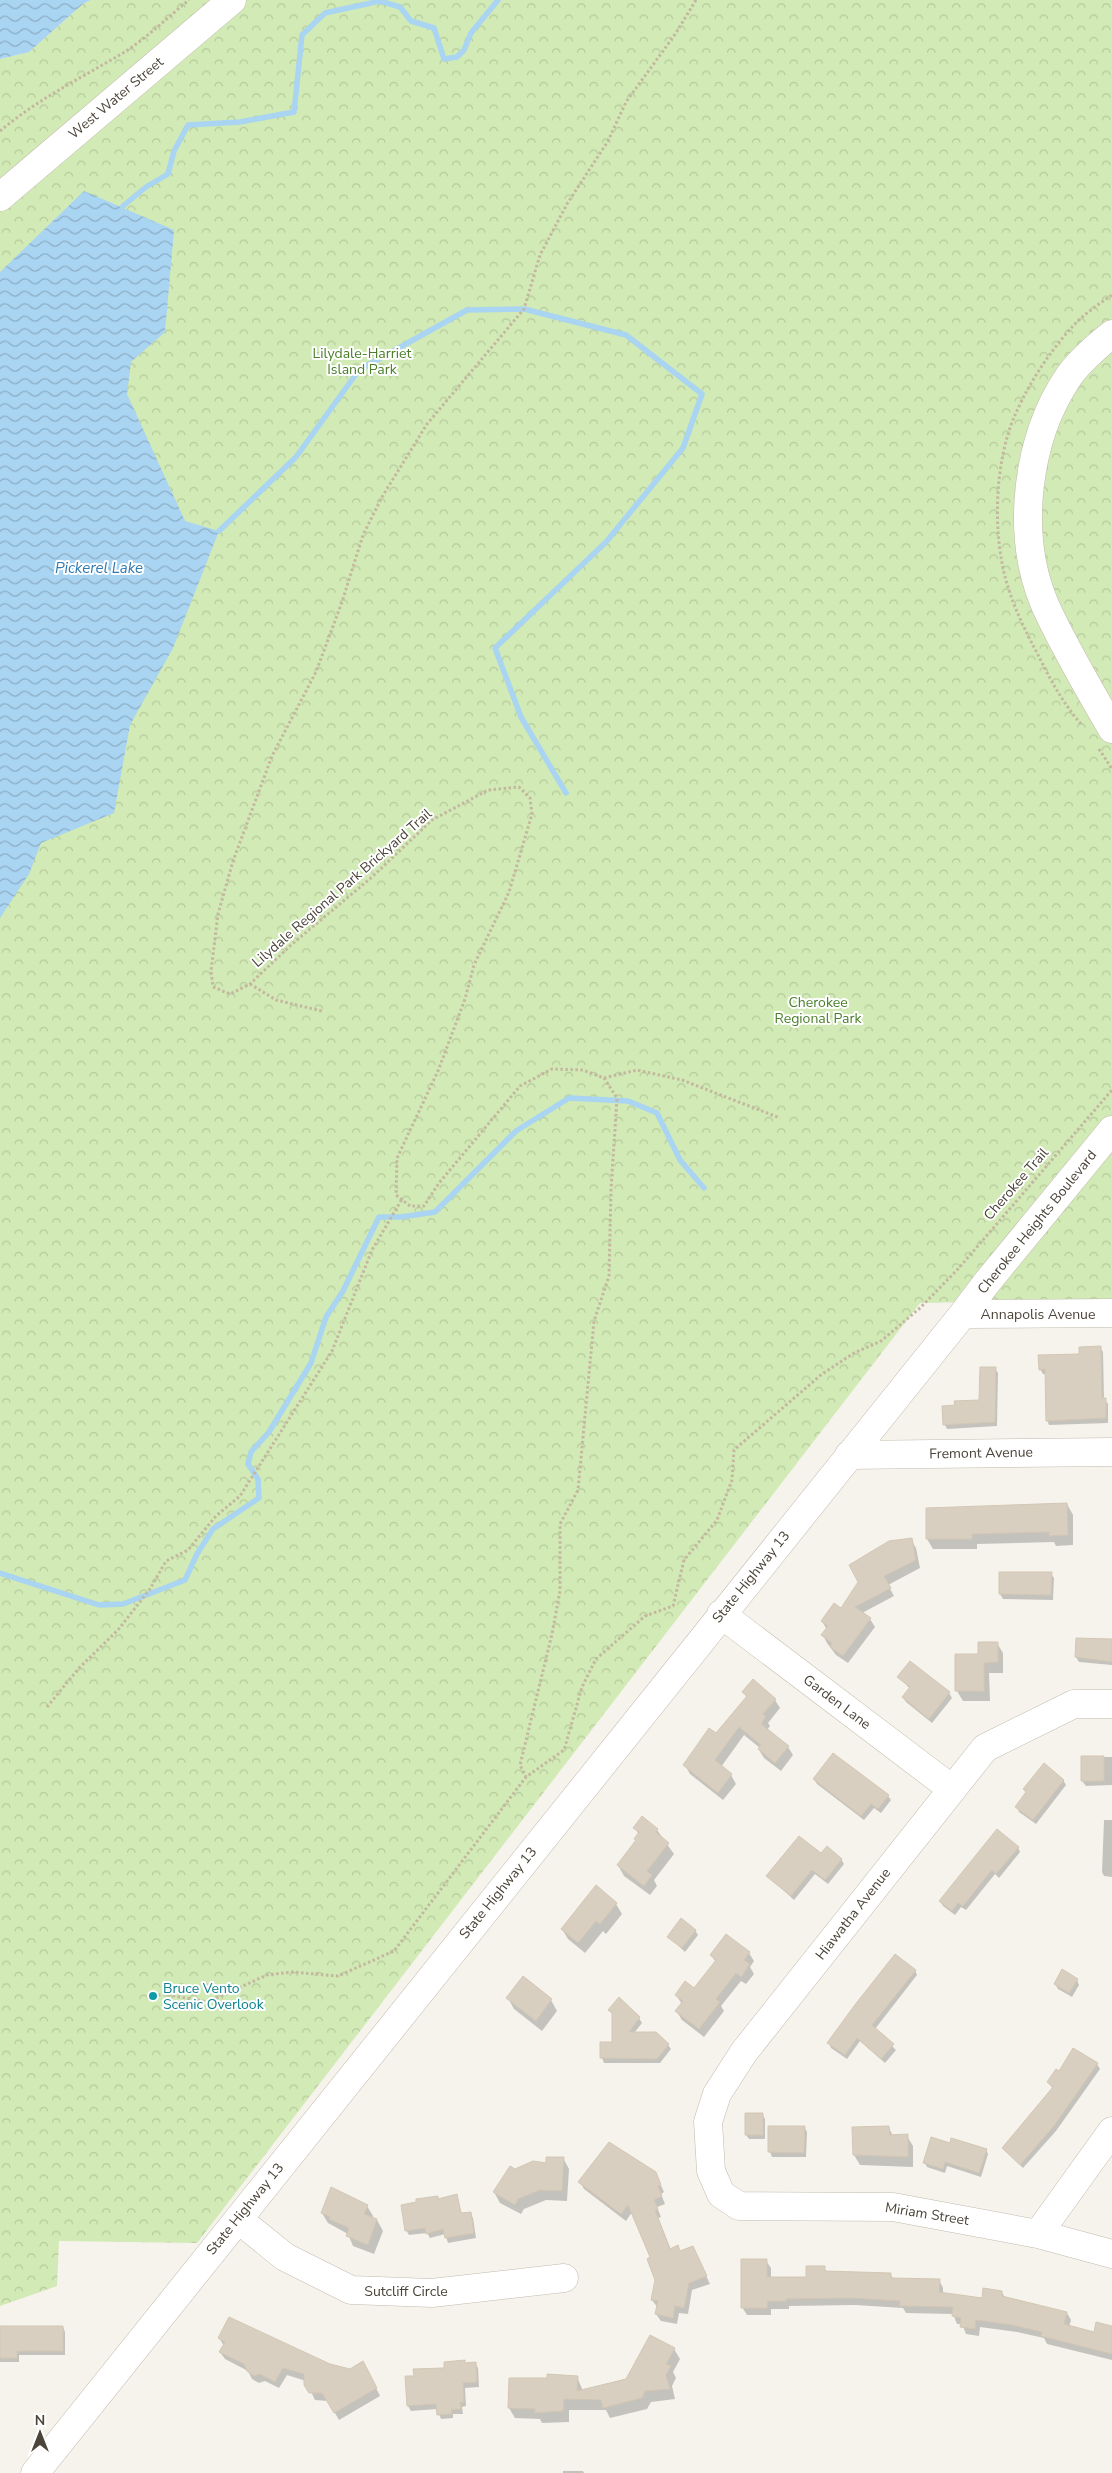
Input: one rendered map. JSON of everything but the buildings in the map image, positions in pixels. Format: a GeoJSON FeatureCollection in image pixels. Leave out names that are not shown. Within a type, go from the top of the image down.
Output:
{"type":"FeatureCollection","features":[{"type":"Feature","properties":{"kind":"street","name":"West Water Street"},"geometry":{"type":"LineString","coordinates":[[0,197],[232,0]]}},
{"type":"Feature","properties":{"kind":"street"},"geometry":{"type":"LineString","coordinates":[[1112,334],[1069,376],[1041,430],[1027,504],[1031,552],[1045,604],[1112,729]]}},
{"type":"Feature","properties":{"kind":"street","name":"Cherokee Heights Boulevard"},"geometry":{"type":"LineString","coordinates":[[963,1314],[1112,1130]]}},
{"type":"Feature","properties":{"kind":"street","name":"Annapolis Avenue"},"geometry":{"type":"LineString","coordinates":[[963,1314],[1112,1313]]}},
{"type":"Feature","properties":{"kind":"street","name":"State Highway 13"},"geometry":{"type":"LineString","coordinates":[[35,2473],[963,1314]]}},
{"type":"Feature","properties":{"kind":"street","name":"Fremont Avenue"},"geometry":{"type":"LineString","coordinates":[[849,1455],[1112,1452]]}},
{"type":"Feature","properties":{"kind":"street","name":"Garden Lane"},"geometry":{"type":"LineString","coordinates":[[721,1614],[952,1788]]}},
{"type":"Feature","properties":{"kind":"street","name":"Hiawatha Avenue"},"geometry":{"type":"LineString","coordinates":[[738,2206],[721,2194],[711,2171],[708,2122],[717,2094],[744,2052],[985,1748],[1074,1704],[1112,1704]]}},
{"type":"Feature","properties":{"kind":"street"},"geometry":{"type":"LineString","coordinates":[[1038,2234],[1112,2131]]}},
{"type":"Feature","properties":{"kind":"street","name":"Miriam Street"},"geometry":{"type":"LineString","coordinates":[[738,2206],[894,2207],[1038,2234],[1112,2254]]}},
{"type":"Feature","properties":{"kind":"street","name":"Sutcliff Circle"},"geometry":{"type":"LineString","coordinates":[[238,2219],[285,2257],[351,2290],[432,2293],[564,2278]]}},
{"type":"Feature","properties":{"kind":"path"},"geometry":{"type":"LineString","coordinates":[[0,131],[57,89],[125,52],[189,0]]}},
{"type":"Feature","properties":{"kind":"path","name":"Lilydale Regional Park Brickyard Trail"},"geometry":{"type":"LineString","coordinates":[[402,1199],[396,1195],[397,1158],[438,1072],[465,999],[474,965],[509,892],[532,814],[530,798],[519,787],[488,790],[432,820],[372,878],[291,945],[250,984],[230,994],[213,987],[211,971],[218,914],[233,861],[272,756],[316,672],[342,602],[363,535],[382,497],[427,424],[524,309],[540,255],[567,204],[608,141],[626,102],[676,33],[696,0]]}},
{"type":"Feature","properties":{"kind":"path"},"geometry":{"type":"LineString","coordinates":[[250,984],[276,1000],[322,1011]]}},
{"type":"Feature","properties":{"kind":"path"},"geometry":{"type":"LineString","coordinates":[[47,1707],[79,1668],[118,1630],[150,1589],[166,1561],[188,1550],[216,1516],[240,1496],[332,1351],[372,1250],[402,1199],[410,1206],[424,1206],[439,1183],[520,1086],[552,1069],[583,1070],[604,1078],[637,1070],[682,1080],[780,1118]]}},
{"type":"Feature","properties":{"kind":"path"},"geometry":{"type":"LineString","coordinates":[[153,1996],[164,1994],[208,2002],[267,1975],[292,1972],[338,1976],[394,1951],[526,1778],[520,1764],[552,1634],[560,1591],[560,1524],[578,1490],[594,1321],[609,1276],[610,1190],[617,1098],[604,1078]]}},
{"type":"Feature","properties":{"kind":"path","name":"Cherokee Trail"},"geometry":{"type":"LineString","coordinates":[[526,1778],[564,1750],[579,1694],[596,1659],[645,1616],[673,1606],[684,1560],[717,1520],[732,1480],[734,1450],[822,1374],[854,1353],[881,1341],[936,1292],[1112,1090]]}},
{"type":"Feature","properties":{"kind":"path"},"geometry":{"type":"LineString","coordinates":[[958,1269],[963,1273]]}},
{"type":"Feature","properties":{"kind":"green space","name":"Lilydale-Harriet Island Park"},"geometry":{"type":"Polygon","coordinates":[[[91,0],[1112,0],[1112,1299],[920,1303],[197,2243],[59,2241],[57,2286],[0,2306],[0,59],[29,52],[84,3],[91,0]]]}},
{"type":"Feature","properties":{"kind":"water"},"geometry":{"type":"Polygon","coordinates":[[[0,0],[91,0],[84,3],[29,52],[0,59],[0,0]]]}},
{"type":"Feature","properties":{"kind":"water","name":"Pickerel Lake"},"geometry":{"type":"Polygon","coordinates":[[[84,191],[174,230],[165,332],[131,362],[127,394],[185,521],[219,531],[173,648],[130,725],[114,813],[41,843],[29,874],[0,918],[0,272],[84,191]]]}},
{"type":"Feature","properties":{"kind":"waterway"},"geometry":{"type":"LineString","coordinates":[[123,206],[146,187],[168,174],[174,151],[188,125],[240,122],[294,112],[302,35],[325,13],[380,1],[400,7],[411,21],[434,28],[444,59],[457,57],[464,50],[471,33],[498,0]]}},
{"type":"Feature","properties":{"kind":"waterway"},"geometry":{"type":"LineString","coordinates":[[219,531],[296,457],[359,370],[467,310],[524,309],[626,335],[702,394],[683,448],[606,542],[495,648],[521,717],[566,793]]}},
{"type":"Feature","properties":{"kind":"waterway"},"geometry":{"type":"LineString","coordinates":[[0,1573],[99,1605],[123,1604],[185,1580],[197,1554],[213,1529],[259,1498],[258,1479],[248,1464],[251,1452],[269,1432],[311,1363],[326,1317],[343,1291],[379,1217],[401,1217],[435,1212],[516,1131],[569,1098],[628,1101],[657,1113],[680,1160],[704,1188]]}},
{"type":"Feature","properties":{"kind":"place","name":"Bruce Vento Scenic Overlook"},"geometry":{"type":"Point","coordinates":[153,1996]}},
{"type":"Feature","properties":{"kind":"park label","name":"Cherokee Regional Park"},"geometry":{"type":"Point","coordinates":[818,1010]}}]}
